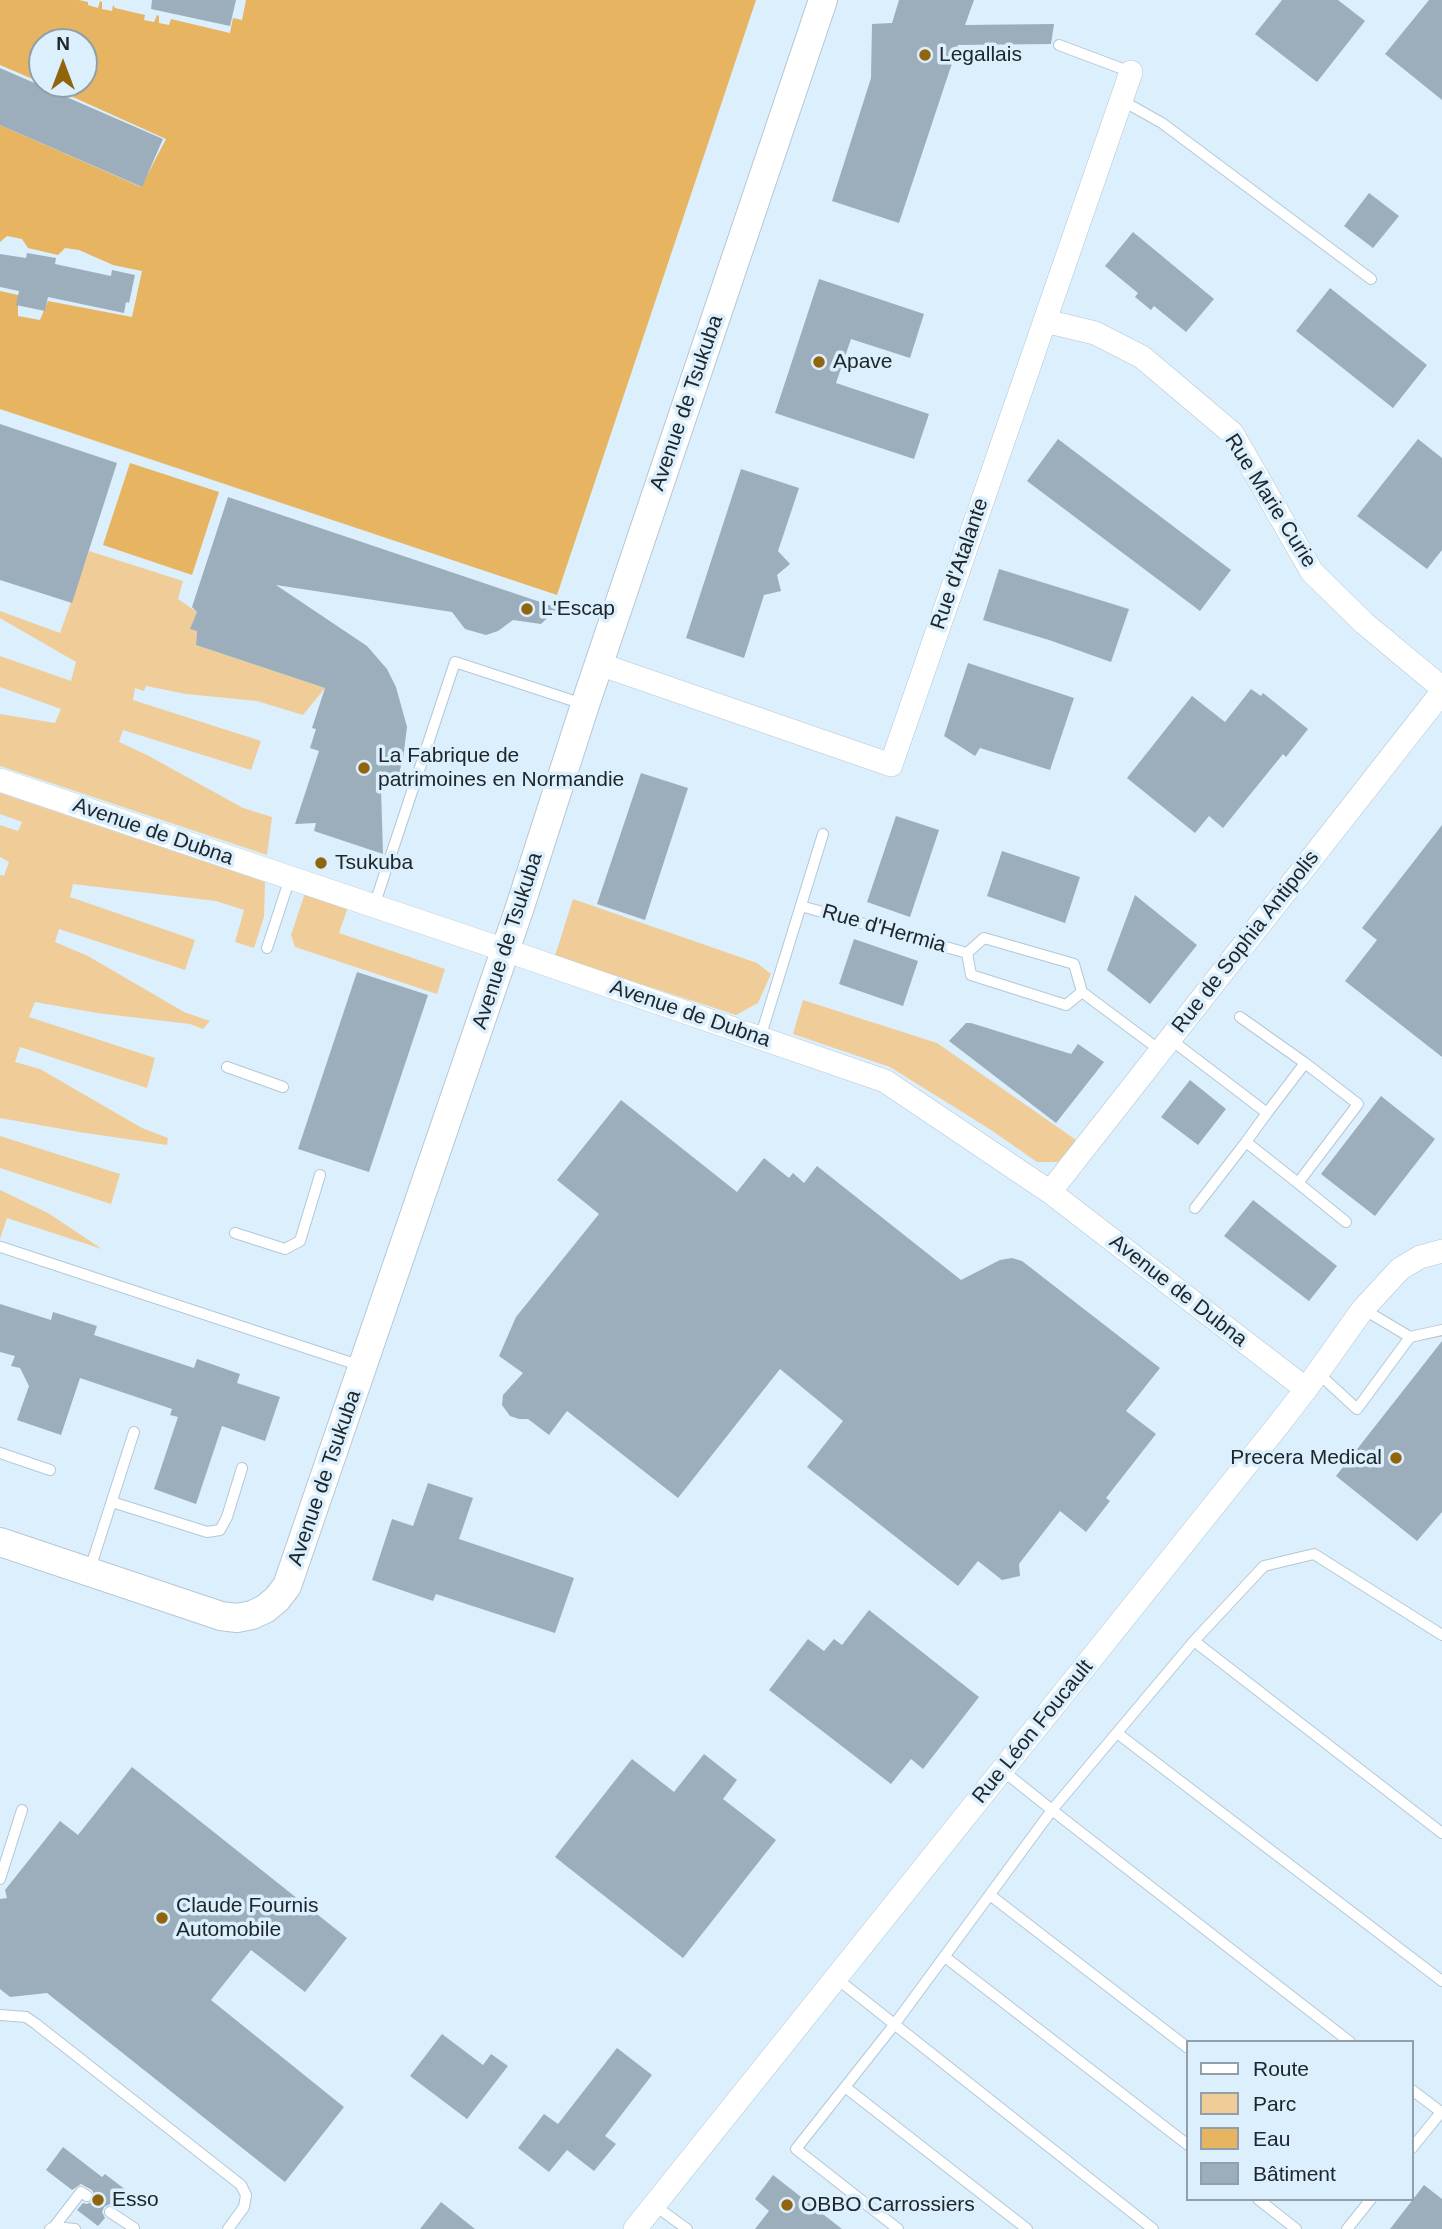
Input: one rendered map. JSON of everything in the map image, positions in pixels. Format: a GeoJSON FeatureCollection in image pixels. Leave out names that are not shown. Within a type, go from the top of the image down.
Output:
{"type":"FeatureCollection","features":[{"type":"Feature","properties":{"kind":"street","name":"Avenue de Tsukuba"},"geometry":{"type":"LineString","coordinates":[[0,1542],[221,1616],[237,1618],[253,1615],[277,1599],[287,1586],[505,950],[823,0]]}},
{"type":"Feature","properties":{"kind":"street","name":"Rue d'Atalante"},"geometry":{"type":"LineString","coordinates":[[599,664],[891,765],[1131,72]]}},
{"type":"Feature","properties":{"kind":"street","name":"Rue Marie Curie"},"geometry":{"type":"LineString","coordinates":[[1045,321],[1095,333],[1142,357],[1231,433],[1312,572],[1364,623],[1442,690]]}},
{"type":"Feature","properties":{"kind":"street","name":"Rue de Sophia Antipolis"},"geometry":{"type":"LineString","coordinates":[[1050,1192],[1442,690]]}},
{"type":"Feature","properties":{"kind":"street","name":"Avenue de Dubna"},"geometry":{"type":"LineString","coordinates":[[0,780],[885,1081],[1050,1192],[1312,1381]]}},
{"type":"Feature","properties":{"kind":"street","name":"Rue Léon Foucault"},"geometry":{"type":"LineString","coordinates":[[635,2229],[1312,1381],[1363,1309],[1400,1269],[1420,1257],[1442,1251]]}},
{"type":"Feature","properties":{"kind":"lane"},"geometry":{"type":"LineString","coordinates":[[1059,45],[1131,72]]}},
{"type":"Feature","properties":{"kind":"lane"},"geometry":{"type":"LineString","coordinates":[[1121,100],[1162,123],[1371,279]]}},
{"type":"Feature","properties":{"kind":"lane"},"geometry":{"type":"LineString","coordinates":[[374,906],[455,662],[585,705]]}},
{"type":"Feature","properties":{"kind":"lane"},"geometry":{"type":"LineString","coordinates":[[760,1038],[823,834]]}},
{"type":"Feature","properties":{"kind":"lane"},"geometry":{"type":"LineString","coordinates":[[267,948],[290,878]]}},
{"type":"Feature","properties":{"kind":"lane","name":"Rue d'Hermia"},"geometry":{"type":"LineString","coordinates":[[801,906],[967,953]]}},
{"type":"Feature","properties":{"kind":"lane","name":"Rue d'Hermia"},"geometry":{"type":"LineString","coordinates":[[967,953],[984,938],[1074,964],[1082,992],[1267,1113]]}},
{"type":"Feature","properties":{"kind":"lane","name":"Rue d'Hermia"},"geometry":{"type":"LineString","coordinates":[[967,953],[971,975],[1066,1005],[1082,992]]}},
{"type":"Feature","properties":{"kind":"lane"},"geometry":{"type":"LineString","coordinates":[[1240,1017],[1306,1063],[1358,1104],[1298,1183]]}},
{"type":"Feature","properties":{"kind":"lane"},"geometry":{"type":"LineString","coordinates":[[1195,1208],[1306,1063]]}},
{"type":"Feature","properties":{"kind":"lane"},"geometry":{"type":"LineString","coordinates":[[227,1067],[284,1087]]}},
{"type":"Feature","properties":{"kind":"lane"},"geometry":{"type":"LineString","coordinates":[[1246,1143],[1346,1222]]}},
{"type":"Feature","properties":{"kind":"lane"},"geometry":{"type":"LineString","coordinates":[[235,1233],[285,1250],[300,1241],[320,1175]]}},
{"type":"Feature","properties":{"kind":"lane"},"geometry":{"type":"LineString","coordinates":[[1,1247],[364,1367]]}},
{"type":"Feature","properties":{"kind":"lane"},"geometry":{"type":"LineString","coordinates":[[1363,1309],[1410,1337]]}},
{"type":"Feature","properties":{"kind":"lane"},"geometry":{"type":"LineString","coordinates":[[1312,1381],[1357,1409],[1410,1337],[1442,1330]]}},
{"type":"Feature","properties":{"kind":"lane"},"geometry":{"type":"LineString","coordinates":[[89,1572],[134,1432]]}},
{"type":"Feature","properties":{"kind":"lane"},"geometry":{"type":"LineString","coordinates":[[0,1452],[50,1470]]}},
{"type":"Feature","properties":{"kind":"lane"},"geometry":{"type":"LineString","coordinates":[[112,1502],[207,1532],[220,1530],[243,1468]]}},
{"type":"Feature","properties":{"kind":"lane"},"geometry":{"type":"LineString","coordinates":[[898,2229],[796,2149],[894,2025],[1052,1810],[1194,1641],[1264,1566],[1314,1554],[1442,1635]]}},
{"type":"Feature","properties":{"kind":"lane"},"geometry":{"type":"LineString","coordinates":[[1194,1641],[1442,1833]]}},
{"type":"Feature","properties":{"kind":"lane"},"geometry":{"type":"LineString","coordinates":[[1117,1733],[1442,1981]]}},
{"type":"Feature","properties":{"kind":"lane"},"geometry":{"type":"LineString","coordinates":[[1002,1770],[1347,2040]]}},
{"type":"Feature","properties":{"kind":"lane"},"geometry":{"type":"LineString","coordinates":[[0,1879],[22,1810]]}},
{"type":"Feature","properties":{"kind":"lane"},"geometry":{"type":"LineString","coordinates":[[990,1895],[1186,2046]]}},
{"type":"Feature","properties":{"kind":"lane"},"geometry":{"type":"LineString","coordinates":[[945,1957],[1186,2143]]}},
{"type":"Feature","properties":{"kind":"lane"},"geometry":{"type":"LineString","coordinates":[[836,1978],[1153,2229]]}},
{"type":"Feature","properties":{"kind":"lane"},"geometry":{"type":"LineString","coordinates":[[0,2015],[26,2017],[36,2024],[241,2185],[246,2195],[244,2207],[228,2229]]}},
{"type":"Feature","properties":{"kind":"lane"},"geometry":{"type":"LineString","coordinates":[[845,2087],[1027,2229]]}},
{"type":"Feature","properties":{"kind":"lane"},"geometry":{"type":"LineString","coordinates":[[1414,2091],[1441,2111],[1414,2145]]}},
{"type":"Feature","properties":{"kind":"lane"},"geometry":{"type":"LineString","coordinates":[[52,2228],[81,2192],[87,2196]]}},
{"type":"Feature","properties":{"kind":"lane"},"geometry":{"type":"LineString","coordinates":[[1261,2201],[1296,2229]]}},
{"type":"Feature","properties":{"kind":"lane"},"geometry":{"type":"LineString","coordinates":[[1347,2229],[1369,2201]]}},
{"type":"Feature","properties":{"kind":"lane"},"geometry":{"type":"LineString","coordinates":[[654,2205],[687,2229]]}},
{"type":"Feature","properties":{"kind":"lane"},"geometry":{"type":"LineString","coordinates":[[110,2212],[134,2229]]}},
{"type":"Feature","properties":{"kind":"lane"},"geometry":{"type":"LineString","coordinates":[[52,2228],[75,2229]]}},
{"type":"Feature","properties":{"kind":"green space"},"geometry":{"type":"Polygon","coordinates":[[[89,551],[183,581],[178,599],[197,612],[191,628],[197,631],[196,645],[325,688],[303,715],[257,701],[186,694],[146,686],[144,691],[135,688],[133,700],[261,741],[251,770],[123,730],[119,742],[243,808],[272,817],[267,855],[0,766],[0,714],[55,723],[61,709],[0,687],[0,656],[71,681],[76,662],[0,618],[0,611],[60,633],[89,551]]]}},
{"type":"Feature","properties":{"kind":"green space"},"geometry":{"type":"Polygon","coordinates":[[[0,793],[265,882],[264,917],[254,948],[235,942],[244,910],[216,901],[73,884],[70,897],[195,940],[185,970],[59,929],[55,942],[88,956],[184,1012],[210,1021],[203,1029],[190,1024],[97,1013],[35,1002],[29,1017],[155,1058],[147,1088],[20,1047],[15,1062],[40,1069],[142,1128],[168,1138],[167,1145],[0,1118],[0,875],[4,876],[9,862],[0,857],[0,825],[18,831],[22,822],[0,814],[0,793]]]}},
{"type":"Feature","properties":{"kind":"green space"},"geometry":{"type":"Polygon","coordinates":[[[305,893],[348,907],[339,933],[445,969],[437,994],[295,947],[291,935],[305,893]]]}},
{"type":"Feature","properties":{"kind":"green space"},"geometry":{"type":"Polygon","coordinates":[[[573,899],[757,963],[771,974],[758,1003],[736,1015],[555,956],[573,899]]]}},
{"type":"Feature","properties":{"kind":"green space"},"geometry":{"type":"Polygon","coordinates":[[[803,1000],[937,1043],[1076,1140],[1058,1162],[1037,1162],[890,1067],[793,1034],[803,1000]]]}},
{"type":"Feature","properties":{"kind":"green space"},"geometry":{"type":"Polygon","coordinates":[[[0,1136],[120,1174],[111,1204],[0,1168],[0,1136]]]}},
{"type":"Feature","properties":{"kind":"green space"},"geometry":{"type":"Polygon","coordinates":[[[0,1190],[48,1213],[102,1249],[7,1218],[0,1239],[0,1190]]]}},
{"type":"Feature","properties":{"kind":"water"},"geometry":{"type":"Polygon","coordinates":[[[0,0],[79,0],[98,8],[100,1],[102,9],[112,11],[113,5],[115,8],[145,15],[144,20],[154,22],[157,15],[159,23],[169,25],[171,19],[230,33],[233,18],[242,20],[246,0],[756,0],[557,595],[0,409],[0,291],[18,295],[18,316],[40,320],[48,301],[132,317],[142,271],[113,265],[79,250],[65,248],[58,255],[28,248],[22,239],[7,236],[0,242],[0,125],[141,187],[166,139],[75,98],[98,98],[98,28],[28,28],[28,77],[0,65],[0,0]]]}},
{"type":"Feature","properties":{"kind":"water"},"geometry":{"type":"Polygon","coordinates":[[[130,463],[219,492],[192,575],[103,545],[130,463]]]}},
{"type":"Feature","properties":{"kind":"building"},"geometry":{"type":"Polygon","coordinates":[[[152,0],[236,0],[230,26],[151,9],[152,0]]]}},
{"type":"Feature","properties":{"kind":"building"},"geometry":{"type":"Polygon","coordinates":[[[899,0],[974,0],[965,25],[1054,24],[1051,44],[958,45],[899,223],[832,201],[871,78],[872,24],[892,23],[899,0]]]}},
{"type":"Feature","properties":{"kind":"building"},"geometry":{"type":"Polygon","coordinates":[[[1282,0],[1338,0],[1365,21],[1317,82],[1255,34],[1282,0]]]}},
{"type":"Feature","properties":{"kind":"building"},"geometry":{"type":"Polygon","coordinates":[[[1429,0],[1442,0],[1442,100],[1385,54],[1429,0]]]}},
{"type":"Feature","properties":{"kind":"building"},"geometry":{"type":"Polygon","coordinates":[[[0,68],[28,80],[28,98],[69,98],[163,139],[142,187],[0,125],[0,68]]]}},
{"type":"Feature","properties":{"kind":"building"},"geometry":{"type":"Polygon","coordinates":[[[1369,193],[1399,216],[1373,248],[1344,226],[1369,193]]]}},
{"type":"Feature","properties":{"kind":"building"},"geometry":{"type":"Polygon","coordinates":[[[1133,232],[1214,299],[1186,332],[1154,306],[1151,310],[1135,297],[1138,293],[1105,266],[1133,232]]]}},
{"type":"Feature","properties":{"kind":"building"},"geometry":{"type":"Polygon","coordinates":[[[27,253],[56,258],[55,264],[111,276],[112,270],[135,275],[124,313],[48,297],[45,311],[16,305],[19,291],[0,287],[0,254],[26,258],[27,253]]]}},
{"type":"Feature","properties":{"kind":"building"},"geometry":{"type":"Polygon","coordinates":[[[819,279],[924,314],[910,358],[851,339],[836,383],[929,414],[914,459],[775,413],[819,279]]]}},
{"type":"Feature","properties":{"kind":"building"},"geometry":{"type":"Polygon","coordinates":[[[1330,288],[1427,365],[1393,408],[1296,331],[1330,288]]]}},
{"type":"Feature","properties":{"kind":"building"},"geometry":{"type":"Polygon","coordinates":[[[0,424],[117,463],[72,603],[0,580],[0,424]]]}},
{"type":"Feature","properties":{"kind":"building"},"geometry":{"type":"Polygon","coordinates":[[[1058,439],[1231,570],[1200,611],[1027,481],[1058,439]]]}},
{"type":"Feature","properties":{"kind":"building"},"geometry":{"type":"Polygon","coordinates":[[[1418,439],[1442,458],[1442,550],[1427,569],[1357,516],[1418,439]]]}},
{"type":"Feature","properties":{"kind":"building"},"geometry":{"type":"Polygon","coordinates":[[[741,469],[799,488],[778,551],[790,564],[777,575],[781,591],[764,595],[744,658],[686,638],[741,469]]]}},
{"type":"Feature","properties":{"kind":"building"},"geometry":{"type":"Polygon","coordinates":[[[228,497],[558,608],[541,624],[513,620],[498,631],[486,635],[465,629],[452,612],[276,585],[367,646],[387,669],[396,687],[407,727],[403,759],[395,788],[381,788],[383,854],[314,831],[316,823],[295,824],[319,751],[310,748],[316,729],[312,728],[325,688],[196,645],[197,631],[190,629],[197,612],[192,607],[228,497]]]}},
{"type":"Feature","properties":{"kind":"building"},"geometry":{"type":"Polygon","coordinates":[[[999,569],[1129,609],[1111,662],[983,620],[999,569]]]}},
{"type":"Feature","properties":{"kind":"building"},"geometry":{"type":"Polygon","coordinates":[[[968,663],[1074,698],[1050,770],[980,748],[975,756],[944,736],[968,663]]]}},
{"type":"Feature","properties":{"kind":"building"},"geometry":{"type":"Polygon","coordinates":[[[1251,689],[1261,696],[1263,693],[1308,729],[1286,757],[1283,754],[1223,828],[1209,816],[1195,833],[1127,778],[1192,696],[1225,722],[1251,689]]]}},
{"type":"Feature","properties":{"kind":"building"},"geometry":{"type":"Polygon","coordinates":[[[641,773],[688,788],[645,920],[597,904],[641,773]]]}},
{"type":"Feature","properties":{"kind":"building"},"geometry":{"type":"Polygon","coordinates":[[[896,816],[939,830],[910,917],[867,902],[896,816]]]}},
{"type":"Feature","properties":{"kind":"building"},"geometry":{"type":"Polygon","coordinates":[[[1442,825],[1442,1057],[1345,981],[1377,940],[1362,928],[1442,825]]]}},
{"type":"Feature","properties":{"kind":"building"},"geometry":{"type":"Polygon","coordinates":[[[1002,851],[1080,877],[1065,923],[987,896],[1002,851]]]}},
{"type":"Feature","properties":{"kind":"building"},"geometry":{"type":"Polygon","coordinates":[[[1135,895],[1197,945],[1150,1004],[1107,970],[1135,895]]]}},
{"type":"Feature","properties":{"kind":"building"},"geometry":{"type":"Polygon","coordinates":[[[854,939],[918,961],[903,1006],[839,984],[854,939]]]}},
{"type":"Feature","properties":{"kind":"building"},"geometry":{"type":"Polygon","coordinates":[[[357,972],[428,995],[369,1172],[298,1149],[357,972]]]}},
{"type":"Feature","properties":{"kind":"building"},"geometry":{"type":"Polygon","coordinates":[[[966,1023],[1071,1054],[1078,1044],[1104,1062],[1056,1123],[949,1041],[966,1023]]]}},
{"type":"Feature","properties":{"kind":"building"},"geometry":{"type":"Polygon","coordinates":[[[1190,1080],[1226,1109],[1198,1145],[1161,1117],[1190,1080]]]}},
{"type":"Feature","properties":{"kind":"building"},"geometry":{"type":"Polygon","coordinates":[[[1381,1096],[1435,1139],[1375,1216],[1321,1174],[1381,1096]]]}},
{"type":"Feature","properties":{"kind":"building"},"geometry":{"type":"Polygon","coordinates":[[[621,1100],[737,1192],[764,1158],[789,1178],[793,1173],[804,1183],[817,1166],[961,1280],[1000,1260],[1012,1258],[1022,1261],[1160,1368],[1126,1411],[1156,1434],[1106,1498],[1110,1501],[1086,1532],[1060,1511],[1019,1564],[1020,1576],[1002,1580],[978,1561],[958,1586],[807,1467],[843,1421],[780,1369],[678,1498],[567,1411],[549,1435],[528,1419],[510,1416],[502,1405],[503,1395],[523,1373],[499,1356],[516,1317],[599,1214],[557,1180],[621,1100]]]}},
{"type":"Feature","properties":{"kind":"building"},"geometry":{"type":"Polygon","coordinates":[[[1253,1200],[1337,1266],[1309,1301],[1224,1236],[1253,1200]]]}},
{"type":"Feature","properties":{"kind":"building"},"geometry":{"type":"Polygon","coordinates":[[[0,1304],[51,1320],[53,1312],[97,1326],[94,1335],[194,1368],[197,1359],[240,1374],[237,1383],[280,1397],[265,1441],[222,1426],[196,1504],[154,1489],[178,1417],[170,1415],[172,1409],[80,1378],[61,1435],[17,1420],[29,1386],[20,1368],[11,1366],[15,1356],[0,1352],[0,1304]]]}},
{"type":"Feature","properties":{"kind":"building","name":"Precera Medical"},"geometry":{"type":"Polygon","coordinates":[[[1442,1341],[1442,1512],[1417,1541],[1336,1476],[1442,1341]]]}},
{"type":"Feature","properties":{"kind":"building"},"geometry":{"type":"Polygon","coordinates":[[[428,1483],[473,1498],[459,1539],[574,1578],[555,1633],[436,1594],[433,1601],[372,1580],[392,1519],[413,1526],[428,1483]]]}},
{"type":"Feature","properties":{"kind":"building"},"geometry":{"type":"Polygon","coordinates":[[[869,1610],[979,1697],[923,1769],[911,1759],[891,1784],[769,1690],[808,1639],[824,1651],[834,1639],[842,1645],[869,1610]]]}},
{"type":"Feature","properties":{"kind":"building"},"geometry":{"type":"Polygon","coordinates":[[[704,1754],[737,1780],[723,1799],[776,1840],[683,1958],[555,1857],[632,1759],[674,1792],[704,1754]]]}},
{"type":"Feature","properties":{"kind":"building","name":"Claude Fournis Automobile"},"geometry":{"type":"Polygon","coordinates":[[[132,1767],[347,1938],[305,1992],[251,1950],[211,2000],[344,2107],[285,2182],[47,1993],[10,1997],[0,1989],[0,1899],[7,1898],[5,1890],[60,1821],[78,1835],[132,1767]]]}},
{"type":"Feature","properties":{"kind":"building"},"geometry":{"type":"Polygon","coordinates":[[[442,2034],[483,2065],[491,2054],[508,2066],[467,2119],[410,2076],[442,2034]]]}},
{"type":"Feature","properties":{"kind":"building"},"geometry":{"type":"Polygon","coordinates":[[[617,2048],[652,2075],[605,2136],[616,2144],[594,2171],[567,2150],[549,2172],[518,2148],[544,2114],[558,2124],[617,2048]]]}},
{"type":"Feature","properties":{"kind":"building"},"geometry":{"type":"Polygon","coordinates":[[[63,2147],[102,2177],[105,2174],[126,2190],[114,2205],[104,2207],[102,2212],[105,2218],[98,2226],[77,2210],[83,2203],[93,2201],[95,2196],[92,2190],[81,2184],[72,2190],[46,2170],[63,2147]]]}},
{"type":"Feature","properties":{"kind":"building","name":"OBBO Carrossiers"},"geometry":{"type":"Polygon","coordinates":[[[773,2175],[842,2229],[755,2229],[769,2211],[755,2199],[773,2175]]]}},
{"type":"Feature","properties":{"kind":"building"},"geometry":{"type":"Polygon","coordinates":[[[1424,2185],[1442,2199],[1442,2229],[1390,2229],[1424,2185]]]}},
{"type":"Feature","properties":{"kind":"building"},"geometry":{"type":"Polygon","coordinates":[[[441,2202],[475,2229],[420,2229],[441,2202]]]}},
{"type":"Feature","properties":{"kind":"place","name":"Legallais"},"geometry":{"type":"Point","coordinates":[925,55]}},
{"type":"Feature","properties":{"kind":"place","name":"Apave"},"geometry":{"type":"Point","coordinates":[819,362]}},
{"type":"Feature","properties":{"kind":"place","name":"L'Escap"},"geometry":{"type":"Point","coordinates":[527,609]}},
{"type":"Feature","properties":{"kind":"place","name":"La Fabrique de patrimoines en Normandie"},"geometry":{"type":"Point","coordinates":[364,768]}},
{"type":"Feature","properties":{"kind":"place","name":"Tsukuba"},"geometry":{"type":"Point","coordinates":[321,863]}},
{"type":"Feature","properties":{"kind":"place","name":"Precera Medical"},"geometry":{"type":"Point","coordinates":[1396,1458]}},
{"type":"Feature","properties":{"kind":"place","name":"Claude Fournis Automobile"},"geometry":{"type":"Point","coordinates":[162,1918]}},
{"type":"Feature","properties":{"kind":"place","name":"Esso"},"geometry":{"type":"Point","coordinates":[98,2200]}},
{"type":"Feature","properties":{"kind":"place","name":"OBBO Carrossiers"},"geometry":{"type":"Point","coordinates":[787,2205]}}]}
